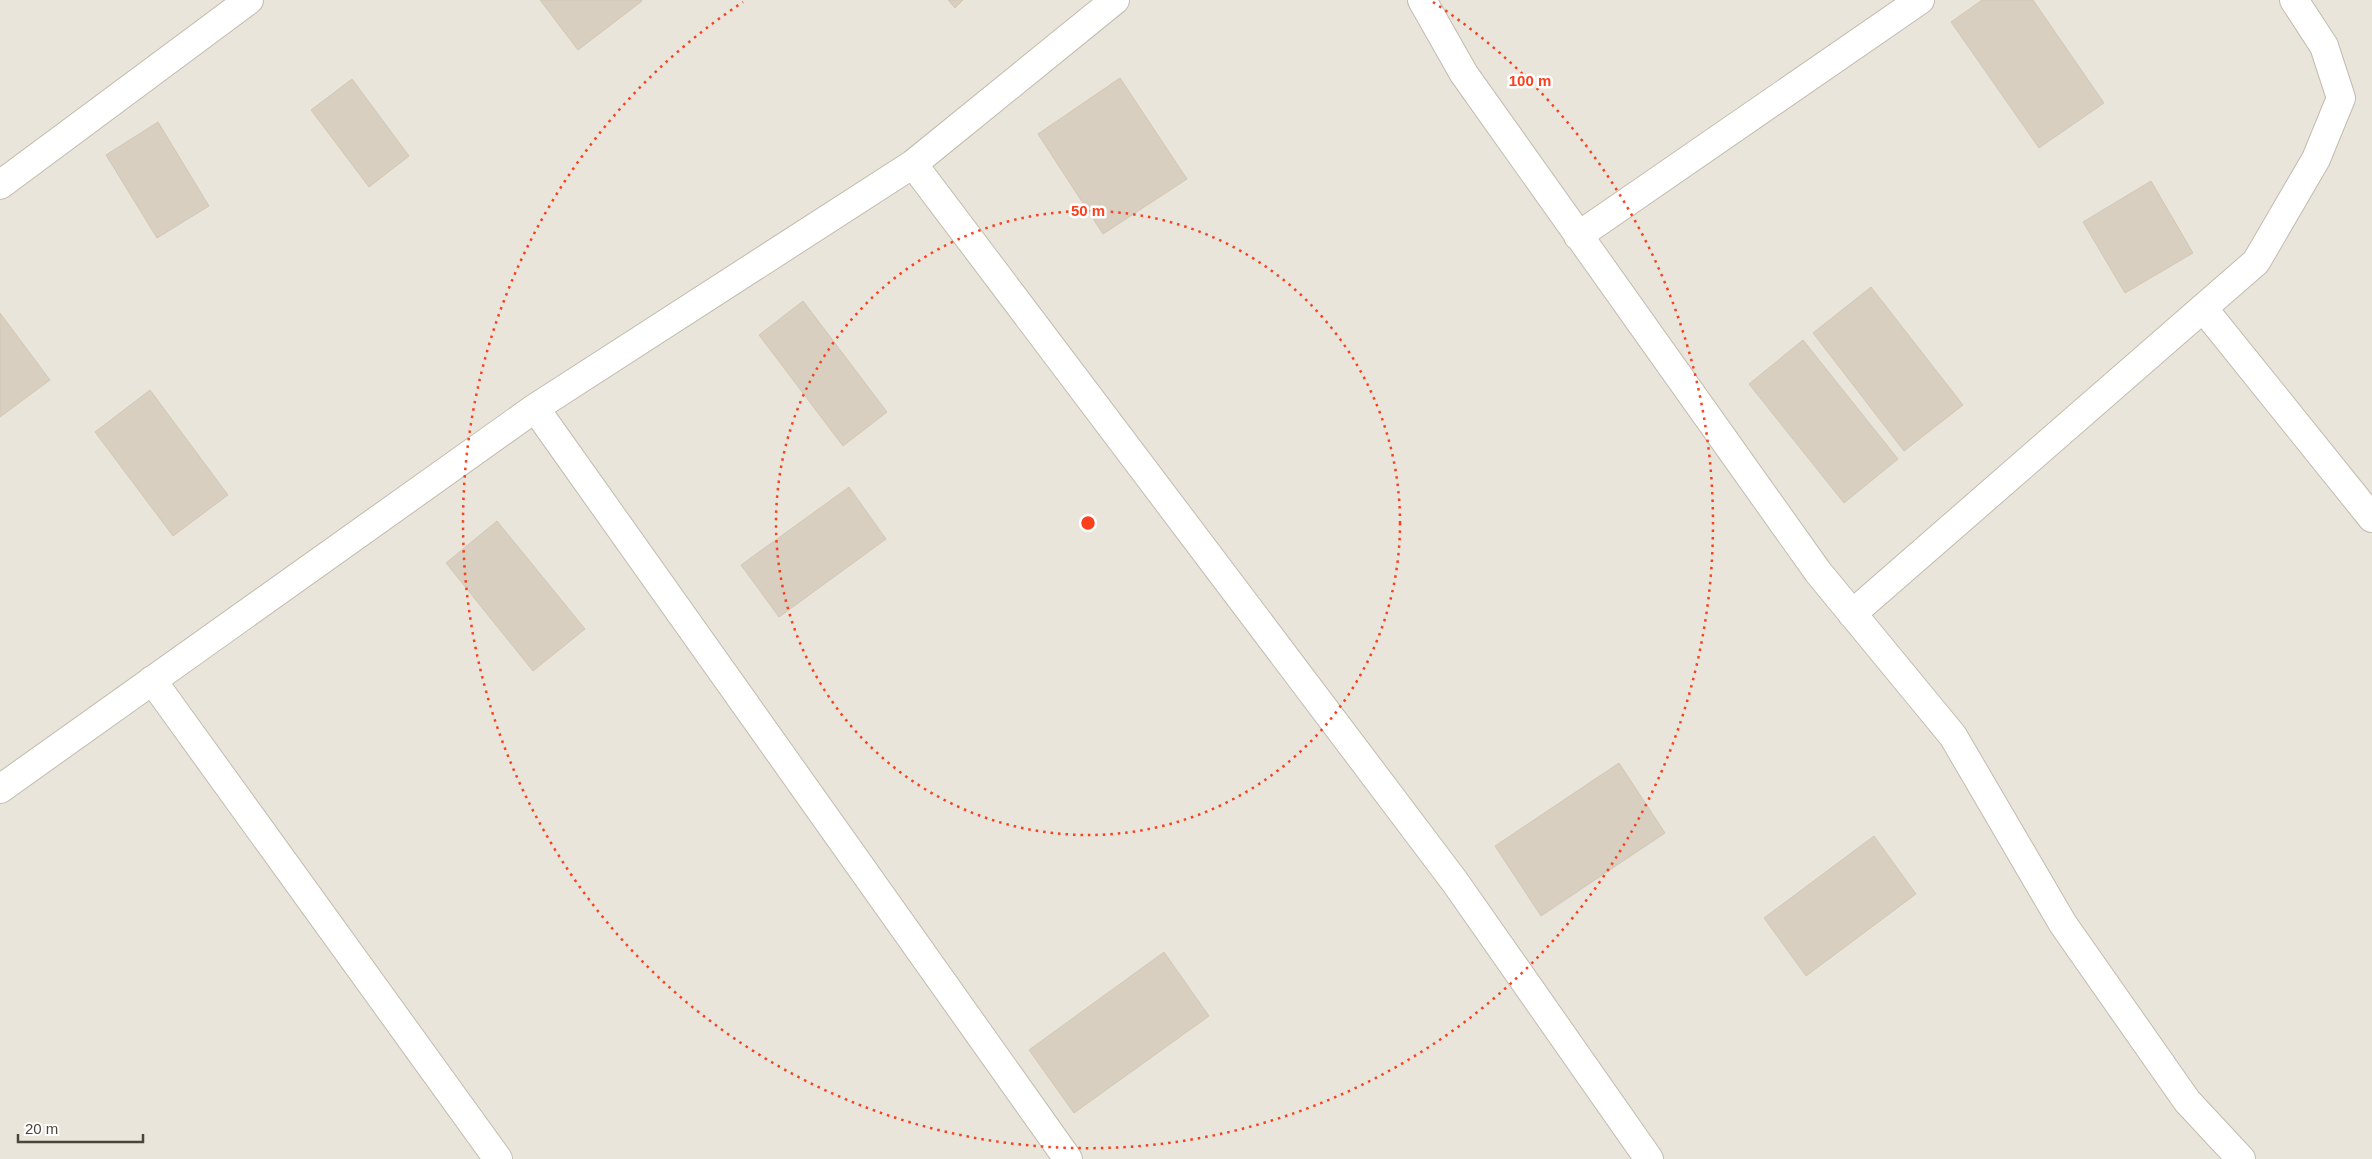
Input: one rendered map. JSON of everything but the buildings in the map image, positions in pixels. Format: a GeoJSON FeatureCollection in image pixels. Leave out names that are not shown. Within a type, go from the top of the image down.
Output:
{"type":"FeatureCollection","features":[{"type":"Feature","properties":{"kind":"street"},"geometry":{"type":"LineString","coordinates":[[0,185],[249,0]]}},
{"type":"Feature","properties":{"kind":"street"},"geometry":{"type":"LineString","coordinates":[[0,790],[535,408],[913,164],[1114,0]]}},
{"type":"Feature","properties":{"kind":"street"},"geometry":{"type":"LineString","coordinates":[[1422,0],[1464,74],[1818,572],[1953,736],[2063,924],[2187,1101],[2241,1159]]}},
{"type":"Feature","properties":{"kind":"street"},"geometry":{"type":"LineString","coordinates":[[1578,236],[1920,0]]}},
{"type":"Feature","properties":{"kind":"street"},"geometry":{"type":"LineString","coordinates":[[1852,614],[2256,262],[2316,160],[2341,98],[2324,46],[2294,0]]}},
{"type":"Feature","properties":{"kind":"street"},"geometry":{"type":"LineString","coordinates":[[913,164],[1455,882],[1649,1159]]}},
{"type":"Feature","properties":{"kind":"street"},"geometry":{"type":"LineString","coordinates":[[2203,308],[2372,518]]}},
{"type":"Feature","properties":{"kind":"street"},"geometry":{"type":"LineString","coordinates":[[535,408],[1068,1159]]}},
{"type":"Feature","properties":{"kind":"street"},"geometry":{"type":"LineString","coordinates":[[152,680],[498,1159]]}},
{"type":"Feature","properties":{"kind":"shaded area"},"geometry":{"type":"Polygon","coordinates":[[[0,0],[2372,0],[2372,1159],[0,1159],[0,0]]]}}]}
